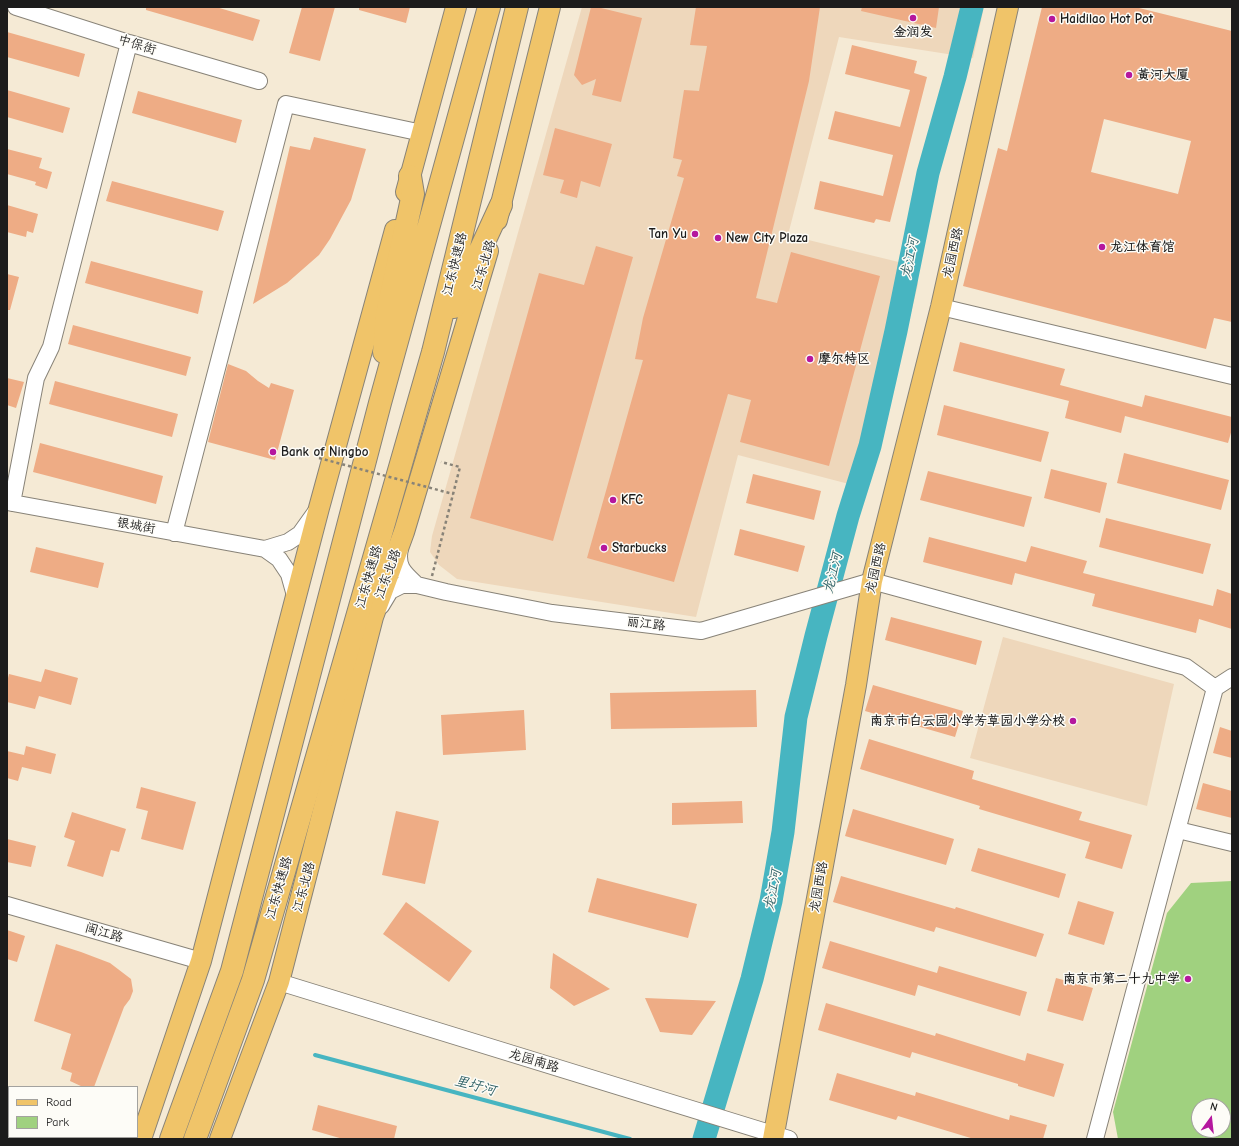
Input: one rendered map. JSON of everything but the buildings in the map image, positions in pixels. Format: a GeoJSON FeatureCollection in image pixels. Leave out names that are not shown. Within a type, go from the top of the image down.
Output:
{"type":"FeatureCollection","features":[{"type":"Feature","properties":{"kind":"highway","name":"江东快速路"},"geometry":{"type":"LineString","coordinates":[[171,1139],[232,971],[380,403],[489,7]]}},
{"type":"Feature","properties":{"kind":"highway","name":"江东快速路"},"geometry":{"type":"LineString","coordinates":[[195,1139],[253,980],[434,352],[517,7]]}},
{"type":"Feature","properties":{"kind":"highway"},"geometry":{"type":"LineString","coordinates":[[380,403],[387,314],[413,194],[410,176]]}},
{"type":"Feature","properties":{"kind":"highway"},"geometry":{"type":"LineString","coordinates":[[434,352],[501,205]]}},
{"type":"Feature","properties":{"kind":"main road"},"geometry":{"type":"LineString","coordinates":[[141,1139],[201,961],[319,508],[456,7]]}},
{"type":"Feature","properties":{"kind":"main road","name":"江东北路"},"geometry":{"type":"LineString","coordinates":[[220,1139],[279,982],[373,617],[404,532],[501,205],[550,7]]}},
{"type":"Feature","properties":{"kind":"main road","name":"龙园西路"},"geometry":{"type":"LineString","coordinates":[[779,1138],[856,685],[872,580],[941,307],[1008,7]]}},
{"type":"Feature","properties":{"kind":"street","name":"中保街"},"geometry":{"type":"LineString","coordinates":[[16,7],[129,43],[259,81]]}},
{"type":"Feature","properties":{"kind":"street"},"geometry":{"type":"LineString","coordinates":[[9,502],[36,378],[51,347],[129,43]]}},
{"type":"Feature","properties":{"kind":"street"},"geometry":{"type":"LineString","coordinates":[[174,533],[286,104],[422,132]]}},
{"type":"Feature","properties":{"kind":"street"},"geometry":{"type":"LineString","coordinates":[[941,307],[1232,376]]}},
{"type":"Feature","properties":{"kind":"street","name":"银城街"},"geometry":{"type":"LineString","coordinates":[[9,502],[265,549],[279,559],[289,574],[296,599]]}},
{"type":"Feature","properties":{"kind":"street","name":"银城街"},"geometry":{"type":"LineString","coordinates":[[265,549],[288,542],[300,534],[319,508]]}},
{"type":"Feature","properties":{"kind":"street"},"geometry":{"type":"LineString","coordinates":[[404,532],[398,558],[403,573],[423,586]]}},
{"type":"Feature","properties":{"kind":"street"},"geometry":{"type":"LineString","coordinates":[[872,580],[1186,667],[1215,688]]}},
{"type":"Feature","properties":{"kind":"street","name":"丽江路"},"geometry":{"type":"LineString","coordinates":[[373,617],[390,591],[402,585],[423,586],[552,613],[701,631],[872,580]]}},
{"type":"Feature","properties":{"kind":"street"},"geometry":{"type":"LineString","coordinates":[[1095,1139],[1215,688],[1232,677]]}},
{"type":"Feature","properties":{"kind":"street"},"geometry":{"type":"LineString","coordinates":[[1178,830],[1232,843]]}},
{"type":"Feature","properties":{"kind":"street","name":"闽江路"},"geometry":{"type":"LineString","coordinates":[[7,905],[201,961]]}},
{"type":"Feature","properties":{"kind":"street","name":"龙园南路"},"geometry":{"type":"LineString","coordinates":[[279,982],[779,1138]]}},
{"type":"Feature","properties":{"kind":"path"},"geometry":{"type":"LineString","coordinates":[[319,458],[453,494]]}},
{"type":"Feature","properties":{"kind":"path"},"geometry":{"type":"LineString","coordinates":[[423,586],[453,494],[460,467]]}},
{"type":"Feature","properties":{"kind":"shaded area"},"geometry":{"type":"Polygon","coordinates":[[[582,7],[984,7],[973,58],[839,37],[788,235],[915,266],[918,284],[868,489],[738,455],[696,617],[457,579],[439,565],[430,552],[432,536],[582,7]]]}},
{"type":"Feature","properties":{"kind":"shaded area","name":"南京市白云园小学芳草园小学分校"},"geometry":{"type":"Polygon","coordinates":[[[1003,637],[1174,684],[1147,806],[970,758],[1003,637]]]}},
{"type":"Feature","properties":{"kind":"green space","name":"南京市第二十九中学"},"geometry":{"type":"Polygon","coordinates":[[[1232,881],[1232,1139],[1118,1139],[1113,1112],[1167,913],[1191,883],[1232,881]]]}},
{"type":"Feature","properties":{"kind":"waterway","name":"龙江河"},"geometry":{"type":"LineString","coordinates":[[704,1139],[752,979],[771,901],[783,832],[796,717],[848,516],[870,446],[896,331],[928,173],[955,77],[972,7]]}},
{"type":"Feature","properties":{"kind":"waterway","name":"里圩河"},"geometry":{"type":"LineString","coordinates":[[315,1055],[630,1139]]}},
{"type":"Feature","properties":{"kind":"place","name":"金润发"},"geometry":{"type":"Point","coordinates":[913,18]}},
{"type":"Feature","properties":{"kind":"place","name":"Haidilao Hot Pot"},"geometry":{"type":"Point","coordinates":[1052,19]}},
{"type":"Feature","properties":{"kind":"place","name":"黄河大厦"},"geometry":{"type":"Point","coordinates":[1129,75]}},
{"type":"Feature","properties":{"kind":"place","name":"Tan Yu"},"geometry":{"type":"Point","coordinates":[695,234]}},
{"type":"Feature","properties":{"kind":"place","name":"New City Plaza"},"geometry":{"type":"Point","coordinates":[718,238]}},
{"type":"Feature","properties":{"kind":"place","name":"龙江体育馆"},"geometry":{"type":"Point","coordinates":[1102,247]}},
{"type":"Feature","properties":{"kind":"place","name":"摩尔特区"},"geometry":{"type":"Point","coordinates":[810,359]}},
{"type":"Feature","properties":{"kind":"place","name":"Bank of Ningbo"},"geometry":{"type":"Point","coordinates":[273,452]}},
{"type":"Feature","properties":{"kind":"place","name":"KFC"},"geometry":{"type":"Point","coordinates":[613,500]}},
{"type":"Feature","properties":{"kind":"place","name":"Starbucks"},"geometry":{"type":"Point","coordinates":[604,548]}},
{"type":"Feature","properties":{"kind":"place","name":"南京市白云园小学芳草园小学分校"},"geometry":{"type":"Point","coordinates":[1073,721]}},
{"type":"Feature","properties":{"kind":"place","name":"南京市第二十九中学"},"geometry":{"type":"Point","coordinates":[1188,979]}}]}
